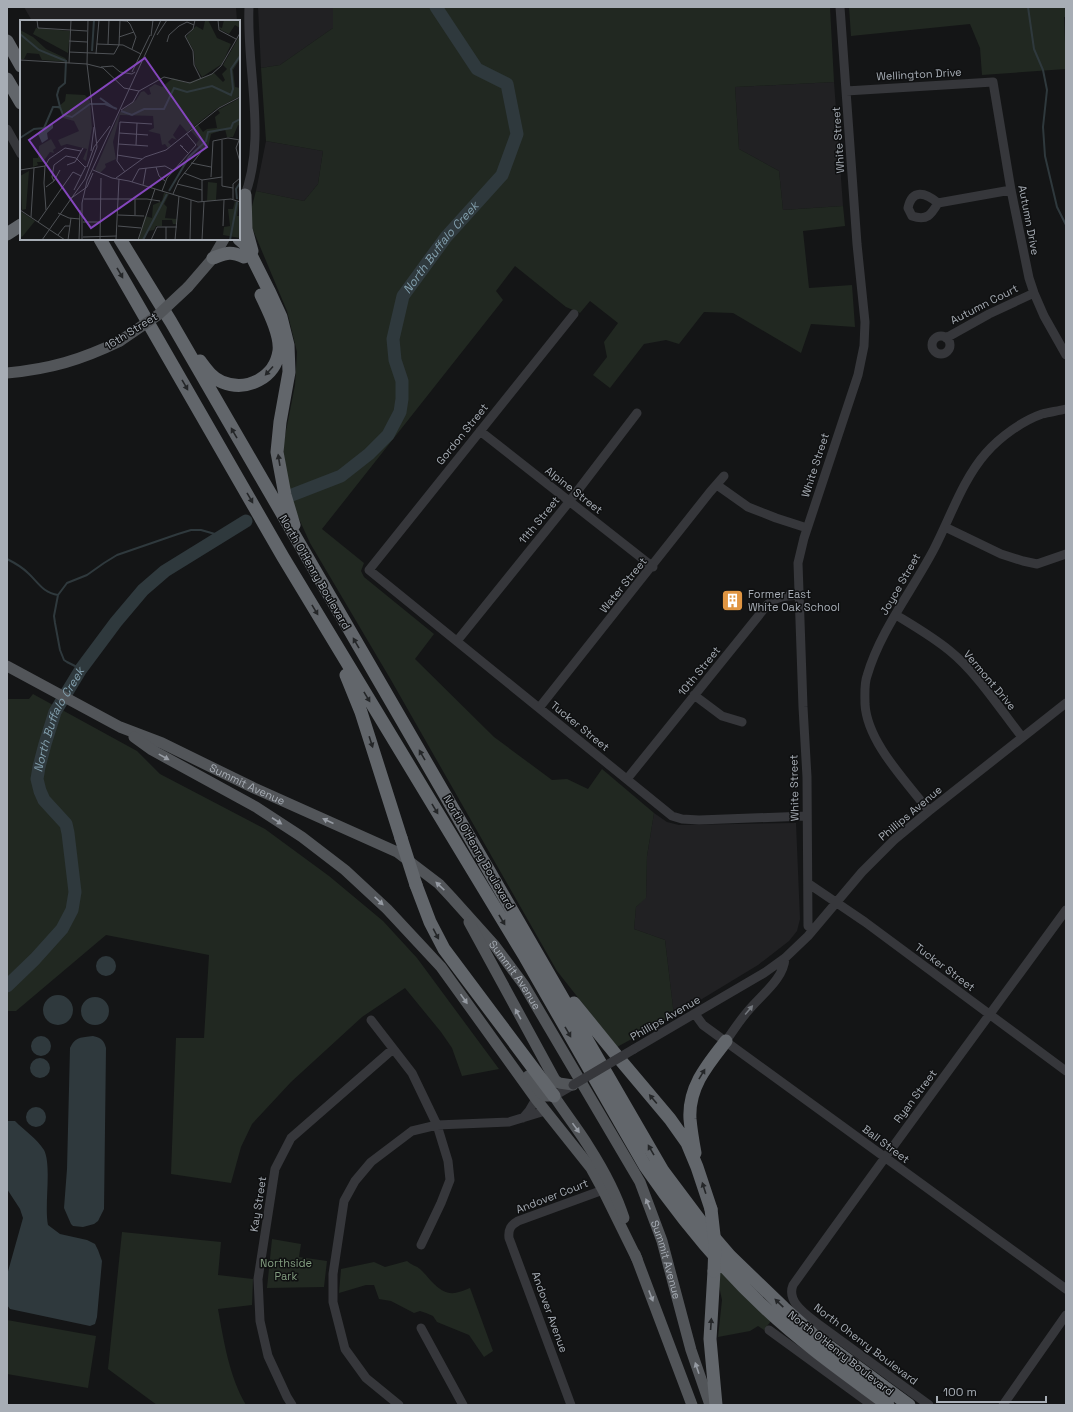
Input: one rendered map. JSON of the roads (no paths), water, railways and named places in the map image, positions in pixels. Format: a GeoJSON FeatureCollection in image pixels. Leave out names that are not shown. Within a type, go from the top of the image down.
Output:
{"type":"FeatureCollection","features":[{"type":"Feature","properties":{"kind":"highway"},"geometry":{"type":"LineString","coordinates":[[7,41],[20,64]]}},
{"type":"Feature","properties":{"kind":"highway"},"geometry":{"type":"LineString","coordinates":[[7,79],[20,101]]}},
{"type":"Feature","properties":{"kind":"highway"},"geometry":{"type":"LineString","coordinates":[[245,195],[246,229],[250,261]]}},
{"type":"Feature","properties":{"kind":"highway","name":"North O'Henry Boulevard"},"geometry":{"type":"LineString","coordinates":[[101,240],[332,640],[525,957],[645,1166],[692,1230],[728,1271],[764,1308],[808,1346],[888,1405]]}},
{"type":"Feature","properties":{"kind":"highway","name":"North O'Henry Boulevard"},"geometry":{"type":"LineString","coordinates":[[121,240],[171,322],[303,552],[548,970],[663,1171],[705,1227],[730,1256],[784,1308],[815,1336],[909,1405]]}},
{"type":"Feature","properties":{"kind":"highway"},"geometry":{"type":"LineString","coordinates":[[233,240],[250,261],[281,317],[288,345],[289,372],[280,422],[278,452],[285,496],[303,552]]}},
{"type":"Feature","properties":{"kind":"highway"},"geometry":{"type":"LineString","coordinates":[[171,322],[210,374],[222,382],[236,386],[250,385],[266,375],[274,365],[279,351],[278,338],[250,261],[246,245],[240,240]]}},
{"type":"Feature","properties":{"kind":"highway"},"geometry":{"type":"LineString","coordinates":[[213,258],[231,252],[250,261]]}},
{"type":"Feature","properties":{"kind":"highway"},"geometry":{"type":"LineString","coordinates":[[332,640],[361,712],[416,885],[430,922],[444,949],[554,1096]]}},
{"type":"Feature","properties":{"kind":"highway"},"geometry":{"type":"LineString","coordinates":[[548,970],[670,1119],[687,1143],[696,1166],[711,1209],[715,1244],[710,1339],[712,1380],[716,1405]]}},
{"type":"Feature","properties":{"kind":"highway"},"geometry":{"type":"LineString","coordinates":[[696,1166],[690,1117],[692,1101],[699,1078],[726,1041]]}},
{"type":"Feature","properties":{"kind":"main road","name":"16th Street"},"geometry":{"type":"LineString","coordinates":[[9,372],[39,370],[55,366],[101,350],[120,341],[158,315],[188,287],[213,258],[223,240]]}},
{"type":"Feature","properties":{"kind":"main road","name":"Summit Avenue"},"geometry":{"type":"LineString","coordinates":[[7,666],[120,727],[162,743],[254,788],[397,852],[438,884],[452,898],[495,946],[524,985],[640,1182],[662,1241],[691,1350],[710,1405]]}},
{"type":"Feature","properties":{"kind":"main road","name":"Summit Avenue"},"geometry":{"type":"LineString","coordinates":[[120,727],[152,750],[256,807],[302,837],[345,870],[387,909],[441,967],[536,1099],[591,1168],[637,1259]]}},
{"type":"Feature","properties":{"kind":"main road"},"geometry":{"type":"LineString","coordinates":[[452,898],[471,926],[555,1080],[560,1083],[574,1085]]}},
{"type":"Feature","properties":{"kind":"main road"},"geometry":{"type":"LineString","coordinates":[[483,1025],[496,1036],[542,1094],[545,1096],[554,1096]]}},
{"type":"Feature","properties":{"kind":"main road","name":"Summit Avenue"},"geometry":{"type":"LineString","coordinates":[[554,1096],[589,1146],[609,1181],[620,1207],[637,1259],[692,1405]]}},
{"type":"Feature","properties":{"kind":"street"},"geometry":{"type":"LineString","coordinates":[[240,207],[245,195],[253,162],[254,117],[248,7]]}},
{"type":"Feature","properties":{"kind":"street","name":"White Street"},"geometry":{"type":"LineString","coordinates":[[813,930],[808,926],[809,884],[807,777],[798,562],[807,528],[858,376],[864,346],[865,322],[857,244],[840,7]]}},
{"type":"Feature","properties":{"kind":"street","name":"Wellington Drive"},"geometry":{"type":"LineString","coordinates":[[846,90],[993,82]]}},
{"type":"Feature","properties":{"kind":"street","name":"Autumn Drive"},"geometry":{"type":"LineString","coordinates":[[993,82],[1023,252],[1034,293],[1044,316],[1066,355]]}},
{"type":"Feature","properties":{"kind":"street"},"geometry":{"type":"LineString","coordinates":[[7,129],[20,152]]}},
{"type":"Feature","properties":{"kind":"street"},"geometry":{"type":"LineString","coordinates":[[938,203],[1011,190]]}},
{"type":"Feature","properties":{"kind":"street","name":"Autumn Court"},"geometry":{"type":"LineString","coordinates":[[946,338],[989,314],[1034,293]]}},
{"type":"Feature","properties":{"kind":"street","name":"Gordon Street"},"geometry":{"type":"LineString","coordinates":[[369,570],[574,314]]}},
{"type":"Feature","properties":{"kind":"street","name":"Joyce Street"},"geometry":{"type":"LineString","coordinates":[[929,811],[883,752],[872,732],[865,705],[866,678],[884,634],[945,527],[967,480],[985,454],[1003,437],[1024,423],[1041,414],[1066,409]]}},
{"type":"Feature","properties":{"kind":"street","name":"11th Street"},"geometry":{"type":"LineString","coordinates":[[457,641],[569,502],[637,413]]}},
{"type":"Feature","properties":{"kind":"street","name":"Alpine Street"},"geometry":{"type":"LineString","coordinates":[[480,431],[652,567]]}},
{"type":"Feature","properties":{"kind":"street","name":"Water Street"},"geometry":{"type":"LineString","coordinates":[[539,708],[724,476]]}},
{"type":"Feature","properties":{"kind":"street"},"geometry":{"type":"LineString","coordinates":[[717,485],[748,507],[807,528]]}},
{"type":"Feature","properties":{"kind":"street"},"geometry":{"type":"LineString","coordinates":[[945,527],[1001,554],[1023,561],[1037,564],[1066,554]]}},
{"type":"Feature","properties":{"kind":"street","name":"Tucker Street"},"geometry":{"type":"LineString","coordinates":[[369,570],[672,816],[682,819],[699,820],[807,816]]}},
{"type":"Feature","properties":{"kind":"street","name":"10th Street"},"geometry":{"type":"LineString","coordinates":[[627,779],[773,599],[800,595]]}},
{"type":"Feature","properties":{"kind":"street","name":"Vermont Drive"},"geometry":{"type":"LineString","coordinates":[[896,615],[929,635],[951,651],[983,686],[1022,737]]}},
{"type":"Feature","properties":{"kind":"street"},"geometry":{"type":"LineString","coordinates":[[694,695],[722,716],[742,722]]}},
{"type":"Feature","properties":{"kind":"street","name":"Phillips Avenue"},"geometry":{"type":"LineString","coordinates":[[554,1096],[764,973],[786,958],[813,930],[878,856],[929,811],[1066,703]]}},
{"type":"Feature","properties":{"kind":"street","name":"Tucker Street"},"geometry":{"type":"LineString","coordinates":[[809,884],[865,922],[1066,1071]]}},
{"type":"Feature","properties":{"kind":"street","name":"Ryan Street"},"geometry":{"type":"LineString","coordinates":[[793,1300],[791,1289],[793,1285],[1066,910]]}},
{"type":"Feature","properties":{"kind":"street","name":"Phillips Avenue"},"geometry":{"type":"LineString","coordinates":[[726,1041],[749,1010],[781,973],[785,965],[786,958]]}},
{"type":"Feature","properties":{"kind":"street","name":"Ball Street"},"geometry":{"type":"LineString","coordinates":[[695,1014],[703,1025],[1066,1289]]}},
{"type":"Feature","properties":{"kind":"street"},"geometry":{"type":"LineString","coordinates":[[371,1020],[412,1073],[437,1125],[448,1161],[450,1180],[421,1245]]}},
{"type":"Feature","properties":{"kind":"street","name":"Kay Street"},"geometry":{"type":"LineString","coordinates":[[292,1405],[286,1397],[268,1356],[260,1321],[258,1279],[275,1169],[291,1138],[393,1049]]}},
{"type":"Feature","properties":{"kind":"street"},"geometry":{"type":"LineString","coordinates":[[522,1119],[536,1099]]}},
{"type":"Feature","properties":{"kind":"street"},"geometry":{"type":"LineString","coordinates":[[399,1405],[366,1378],[345,1349],[333,1302],[333,1274],[344,1201],[355,1181],[371,1162],[412,1131],[437,1125],[502,1123],[522,1119],[546,1111]]}},
{"type":"Feature","properties":{"kind":"street","name":"Andover Court"},"geometry":{"type":"LineString","coordinates":[[510,1228],[518,1221],[603,1190]]}},
{"type":"Feature","properties":{"kind":"street","name":"Andover Avenue"},"geometry":{"type":"LineString","coordinates":[[510,1228],[509,1238],[572,1405]]}},
{"type":"Feature","properties":{"kind":"street","name":"North Ohenry Boulevard"},"geometry":{"type":"LineString","coordinates":[[793,1300],[802,1311],[818,1324],[929,1405]]}},
{"type":"Feature","properties":{"kind":"street"},"geometry":{"type":"LineString","coordinates":[[1003,1405],[1066,1315]]}},
{"type":"Feature","properties":{"kind":"street"},"geometry":{"type":"LineString","coordinates":[[421,1328],[462,1405]]}},
{"type":"Feature","properties":{"kind":"street"},"geometry":{"type":"LineString","coordinates":[[769,1330],[872,1405]]}},
{"type":"Feature","properties":{"kind":"waterway","name":"North Buffalo Creek"},"geometry":{"type":"LineString","coordinates":[[292,495],[341,476],[369,454],[388,435],[400,412],[402,399],[402,381],[395,360],[393,339],[403,296],[446,237],[502,175],[517,134],[507,84],[477,69],[436,7]]}},
{"type":"Feature","properties":{"kind":"waterway"},"geometry":{"type":"LineString","coordinates":[[1028,7],[1034,49],[1043,70],[1047,90],[1043,127],[1045,156],[1057,207],[1066,225]]}},
{"type":"Feature","properties":{"kind":"waterway","name":"North Buffalo Creek"},"geometry":{"type":"LineString","coordinates":[[7,986],[35,959],[62,929],[72,910],[75,892],[66,824],[44,800],[37,779],[45,744],[55,712],[81,669],[116,622],[143,590],[165,571],[246,521]]}},
{"type":"Feature","properties":{"kind":"waterway"},"geometry":{"type":"LineString","coordinates":[[81,669],[64,660],[60,650],[55,623],[54,616],[58,595],[67,583],[87,575],[117,555],[191,530],[201,530],[222,536]]}},
{"type":"Feature","properties":{"kind":"waterway"},"geometry":{"type":"LineString","coordinates":[[7,559],[32,576],[45,590],[58,595]]}},
{"type":"Feature","properties":{"kind":"place","name":"Former East White Oak School"},"geometry":{"type":"Point","coordinates":[732,600]}},
{"type":"Feature","properties":{"kind":"park label","name":"Northside Park"},"geometry":{"type":"Point","coordinates":[286,1269]}}]}
